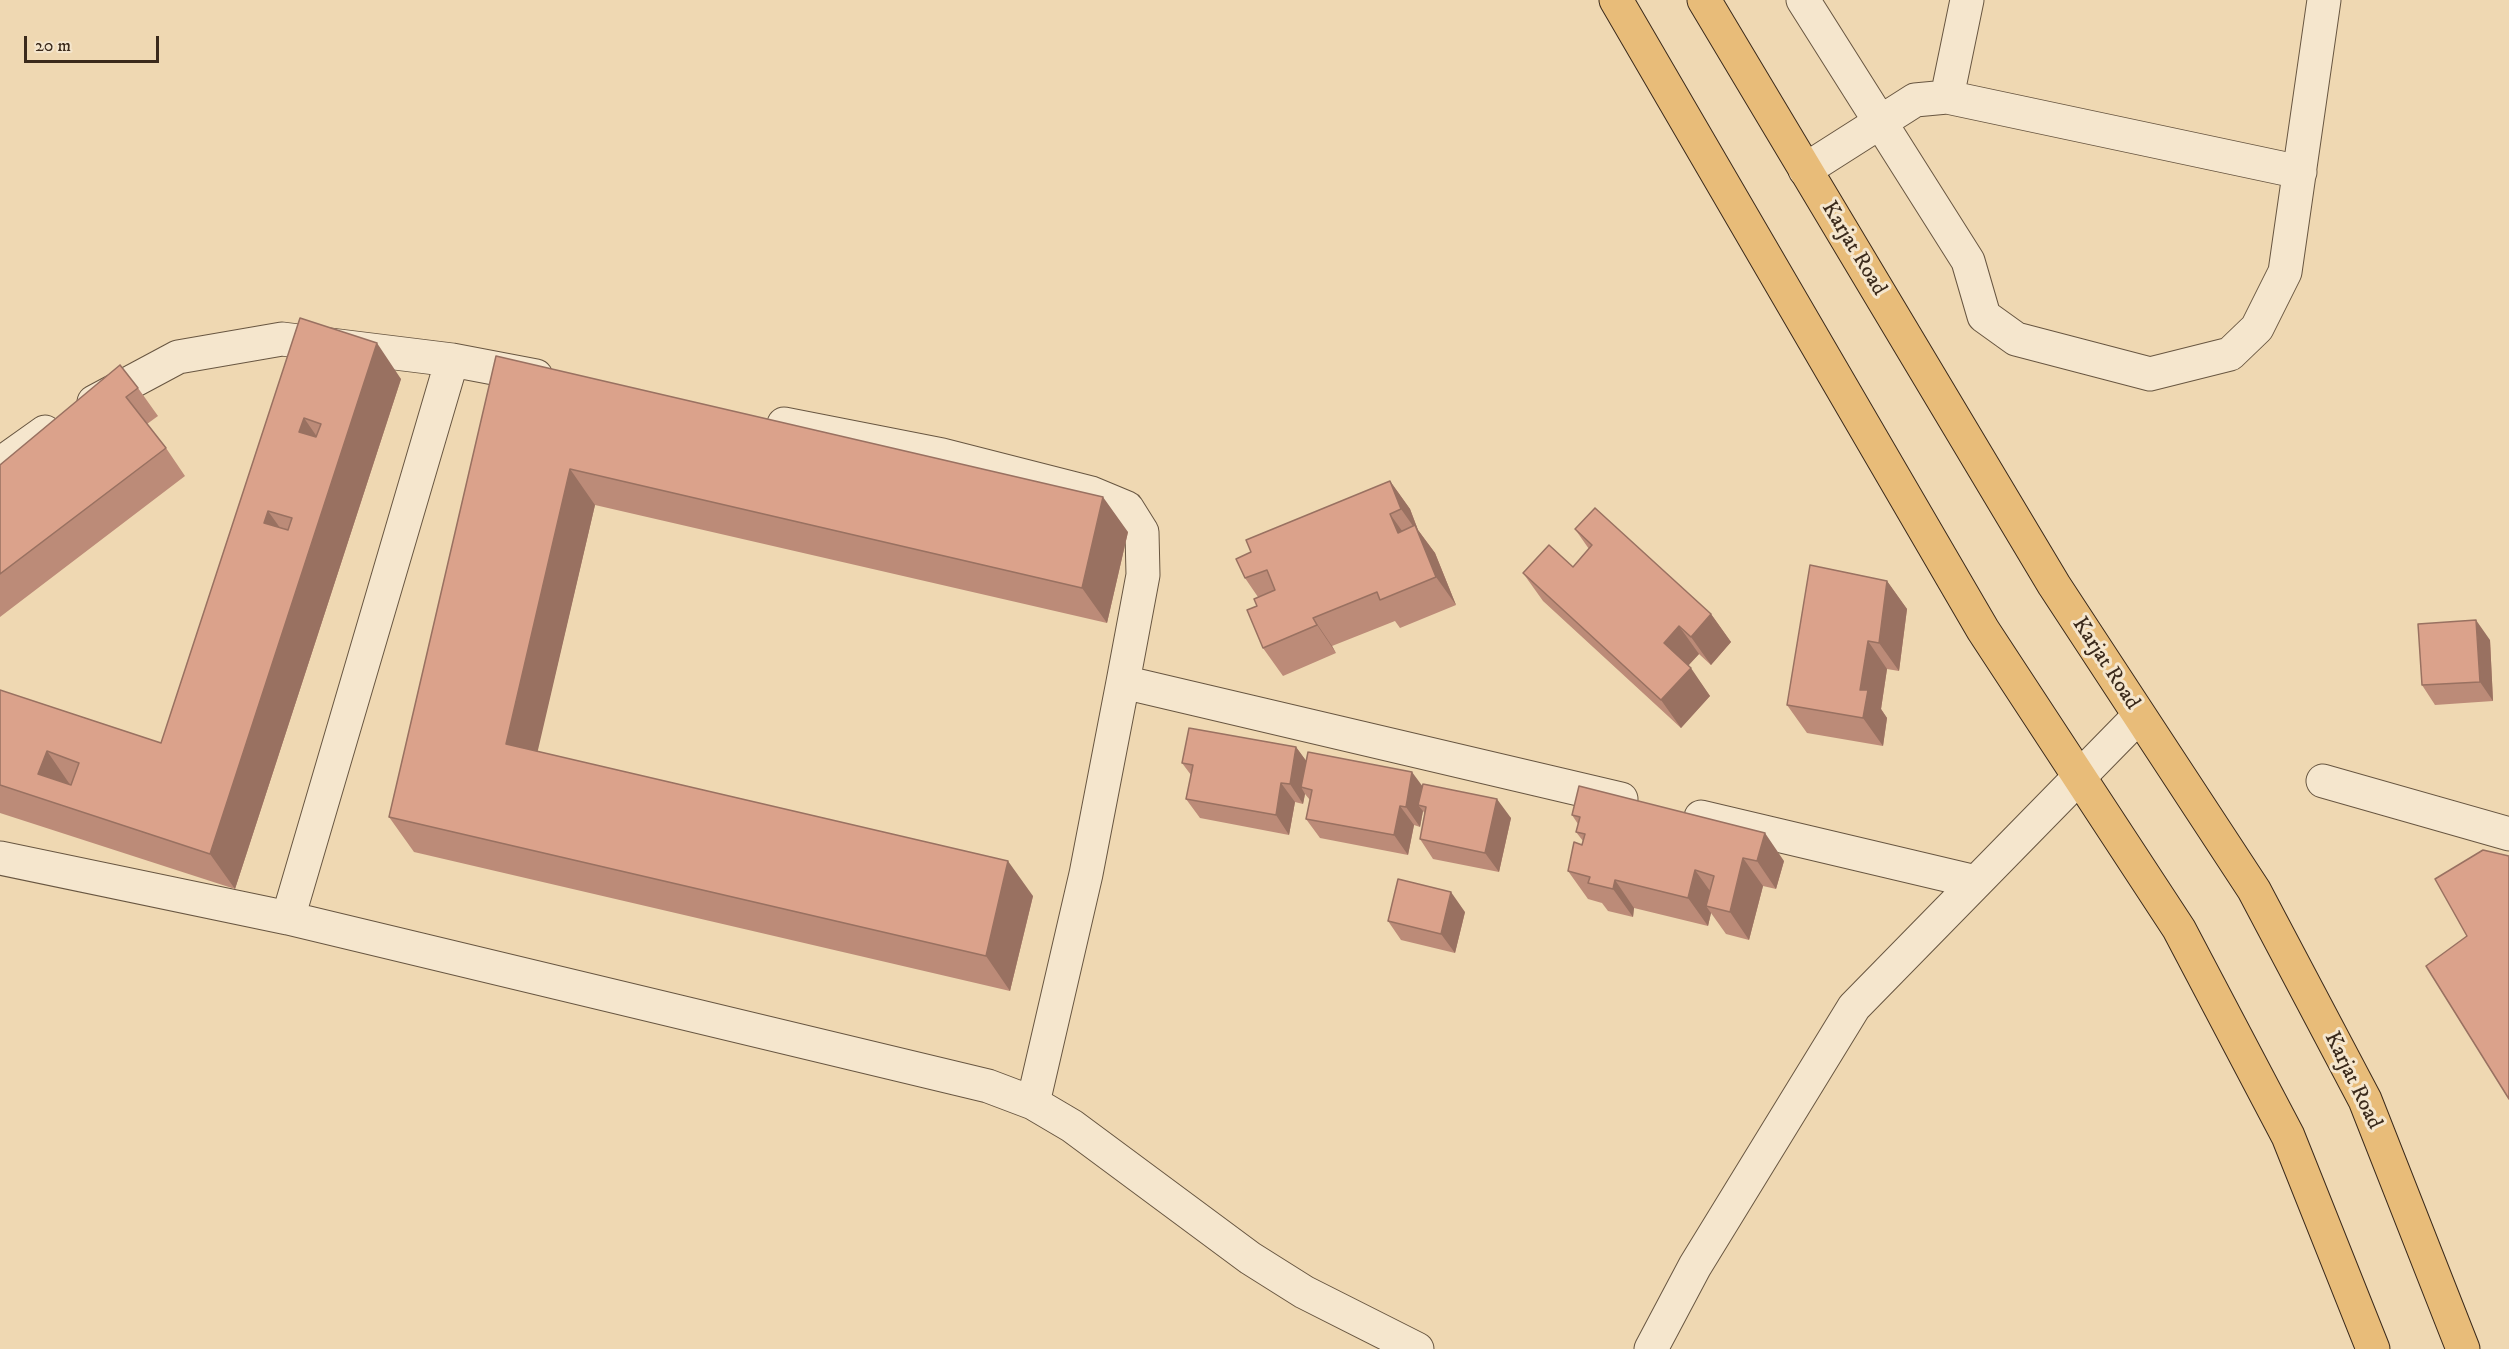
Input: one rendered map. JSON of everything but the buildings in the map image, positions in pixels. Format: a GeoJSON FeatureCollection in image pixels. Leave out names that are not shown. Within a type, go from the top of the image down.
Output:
{"type":"FeatureCollection","features":[{"type":"Feature","properties":{"kind":"main road"},"geometry":{"type":"LineString","coordinates":[[1616,0],[1983,630],[2180,929],[2288,1136],[2373,1349]]}},
{"type":"Feature","properties":{"kind":"main road","name":"Karjat Road"},"geometry":{"type":"LineString","coordinates":[[1704,0],[2054,585],[2254,890],[2365,1100],[2463,1349]]}},
{"type":"Feature","properties":{"kind":"street"},"geometry":{"type":"LineString","coordinates":[[1803,0],[1968,261],[1984,316],[2016,339],[2150,374],[2230,354],[2257,328],[2285,272],[2324,0]]}},
{"type":"Feature","properties":{"kind":"street"},"geometry":{"type":"LineString","coordinates":[[1947,97],[1966,0]]}},
{"type":"Feature","properties":{"kind":"street"},"geometry":{"type":"LineString","coordinates":[[1805,170],[1915,100],[1947,97],[2300,172]]}},
{"type":"Feature","properties":{"kind":"street"},"geometry":{"type":"LineString","coordinates":[[0,464],[67,416],[178,357],[282,339],[452,360],[569,383]]}},
{"type":"Feature","properties":{"kind":"street"},"geometry":{"type":"LineString","coordinates":[[288,918],[452,360]]}},
{"type":"Feature","properties":{"kind":"street"},"geometry":{"type":"LineString","coordinates":[[756,419],[942,455],[1090,494],[1127,508],[1142,532],[1143,575],[1123,682],[1086,874],[1033,1103]]}},
{"type":"Feature","properties":{"kind":"street"},"geometry":{"type":"LineString","coordinates":[[1123,682],[1976,882]]}},
{"type":"Feature","properties":{"kind":"street"},"geometry":{"type":"LineString","coordinates":[[1651,1349],[1695,1266],[1854,1007],[2139,716]]}},
{"type":"Feature","properties":{"kind":"street"},"geometry":{"type":"LineString","coordinates":[[2323,781],[2509,834]]}},
{"type":"Feature","properties":{"kind":"street"},"geometry":{"type":"LineString","coordinates":[[0,858],[288,918],[988,1086],[1033,1103],[1072,1126],[1250,1258],[1304,1292],[1417,1349]]}}]}
